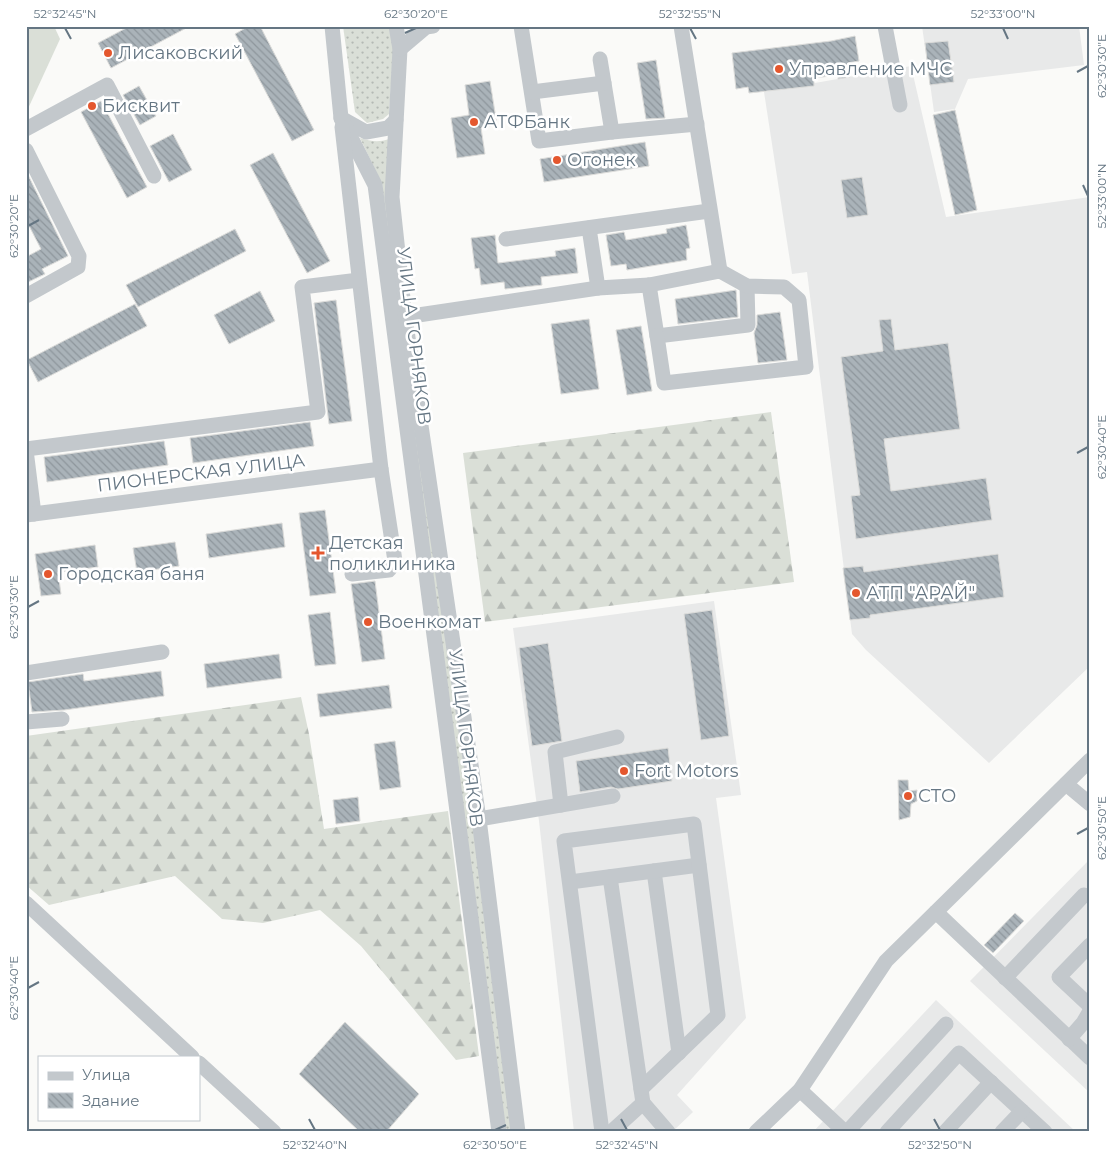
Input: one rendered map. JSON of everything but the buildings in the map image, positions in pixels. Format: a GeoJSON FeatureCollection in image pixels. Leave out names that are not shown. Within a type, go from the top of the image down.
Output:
{"type":"FeatureCollection","features":[{"type":"Feature","properties":{"kind":"street","name":"УЛИЦА ГОРНЯКОВ"},"geometry":{"type":"LineString","coordinates":[[332,26],[340,118],[381,469],[395,561],[389,570],[352,574]]}},
{"type":"Feature","properties":{"kind":"street","name":"УЛИЦА ГОРНЯКОВ"},"geometry":{"type":"LineString","coordinates":[[396,26],[400,49],[392,197],[405,318],[479,820],[518,1132]]}},
{"type":"Feature","properties":{"kind":"street"},"geometry":{"type":"LineString","coordinates":[[521,26],[539,141],[697,124]]}},
{"type":"Feature","properties":{"kind":"street"},"geometry":{"type":"LineString","coordinates":[[681,26],[709,212],[720,270]]}},
{"type":"Feature","properties":{"kind":"street"},"geometry":{"type":"LineString","coordinates":[[885,26],[900,105]]}},
{"type":"Feature","properties":{"kind":"street"},"geometry":{"type":"LineString","coordinates":[[400,49],[428,27]]}},
{"type":"Feature","properties":{"kind":"street"},"geometry":{"type":"LineString","coordinates":[[600,59],[612,132]]}},
{"type":"Feature","properties":{"kind":"street"},"geometry":{"type":"LineString","coordinates":[[532,92],[604,83]]}},
{"type":"Feature","properties":{"kind":"street"},"geometry":{"type":"LineString","coordinates":[[26,129],[107,85],[154,176]]}},
{"type":"Feature","properties":{"kind":"street","name":"УЛИЦА ГОРНЯКОВ"},"geometry":{"type":"LineString","coordinates":[[340,118],[375,185],[499,1132]]}},
{"type":"Feature","properties":{"kind":"street"},"geometry":{"type":"LineString","coordinates":[[340,118],[366,132],[388,128],[396,120]]}},
{"type":"Feature","properties":{"kind":"street"},"geometry":{"type":"LineString","coordinates":[[26,150],[79,256],[78,267],[26,296]]}},
{"type":"Feature","properties":{"kind":"street"},"geometry":{"type":"LineString","coordinates":[[506,239],[709,212]]}},
{"type":"Feature","properties":{"kind":"street"},"geometry":{"type":"LineString","coordinates":[[589,228],[598,288]]}},
{"type":"Feature","properties":{"kind":"street"},"geometry":{"type":"LineString","coordinates":[[405,318],[598,288],[650,284],[720,270],[747,286],[784,287],[798,300],[806,367],[664,383],[650,284]]}},
{"type":"Feature","properties":{"kind":"street"},"geometry":{"type":"LineString","coordinates":[[30,514],[26,449],[318,412],[302,286],[359,280]]}},
{"type":"Feature","properties":{"kind":"street"},"geometry":{"type":"LineString","coordinates":[[656,336],[748,325],[747,286]]}},
{"type":"Feature","properties":{"kind":"street","name":"ПИОНЕРСКАЯ УЛИЦА"},"geometry":{"type":"LineString","coordinates":[[30,514],[381,469]]}},
{"type":"Feature","properties":{"kind":"street"},"geometry":{"type":"LineString","coordinates":[[26,673],[162,652]]}},
{"type":"Feature","properties":{"kind":"street"},"geometry":{"type":"LineString","coordinates":[[26,722],[62,719]]}},
{"type":"Feature","properties":{"kind":"street"},"geometry":{"type":"LineString","coordinates":[[561,805],[555,752],[617,737]]}},
{"type":"Feature","properties":{"kind":"street"},"geometry":{"type":"LineString","coordinates":[[756,1132],[800,1090],[886,961],[1090,760]]}},
{"type":"Feature","properties":{"kind":"street"},"geometry":{"type":"LineString","coordinates":[[1066,784],[1090,804]]}},
{"type":"Feature","properties":{"kind":"street"},"geometry":{"type":"LineString","coordinates":[[479,820],[614,796]]}},
{"type":"Feature","properties":{"kind":"street"},"geometry":{"type":"LineString","coordinates":[[602,1132],[564,841],[694,824],[718,1015],[679,1052],[610,1132]]}},
{"type":"Feature","properties":{"kind":"street"},"geometry":{"type":"LineString","coordinates":[[570,882],[699,865]]}},
{"type":"Feature","properties":{"kind":"street"},"geometry":{"type":"LineString","coordinates":[[654,871],[679,1052]]}},
{"type":"Feature","properties":{"kind":"street"},"geometry":{"type":"LineString","coordinates":[[610,877],[642,1096],[668,1132]]}},
{"type":"Feature","properties":{"kind":"street"},"geometry":{"type":"LineString","coordinates":[[1005,978],[1084,895]]}},
{"type":"Feature","properties":{"kind":"street"},"geometry":{"type":"LineString","coordinates":[[26,904],[191,1056]]}},
{"type":"Feature","properties":{"kind":"street"},"geometry":{"type":"LineString","coordinates":[[936,912],[1090,1058]]}},
{"type":"Feature","properties":{"kind":"street"},"geometry":{"type":"LineString","coordinates":[[1090,945],[1059,977],[1090,1006]]}},
{"type":"Feature","properties":{"kind":"street"},"geometry":{"type":"LineString","coordinates":[[1069,1039],[1083,1024],[1090,1012]]}},
{"type":"Feature","properties":{"kind":"street"},"geometry":{"type":"LineString","coordinates":[[800,1090],[846,1132],[946,1024]]}},
{"type":"Feature","properties":{"kind":"street"},"geometry":{"type":"LineString","coordinates":[[887,1132],[959,1053],[1045,1132]]}},
{"type":"Feature","properties":{"kind":"street"},"geometry":{"type":"LineString","coordinates":[[200,1064],[274,1132]]}},
{"type":"Feature","properties":{"kind":"street"},"geometry":{"type":"LineString","coordinates":[[945,1132],[991,1082]]}},
{"type":"Feature","properties":{"kind":"street"},"geometry":{"type":"LineString","coordinates":[[1002,1132],[1022,1111]]}},
{"type":"Feature","properties":{"kind":"shaded area"},"geometry":{"type":"Polygon","coordinates":[[[922,26],[1079,26],[1084,65],[968,79],[955,109],[934,112],[922,26]]]}},
{"type":"Feature","properties":{"kind":"shaded area"},"geometry":{"type":"Polygon","coordinates":[[[911,66],[946,217],[1090,197],[1090,666],[989,763],[866,650],[852,634],[807,272],[792,274],[764,92],[911,66]]]}},
{"type":"Feature","properties":{"kind":"shaded area"},"geometry":{"type":"Polygon","coordinates":[[[714,601],[741,795],[716,798],[746,1018],[677,1095],[693,1112],[672,1132],[574,1132],[539,821],[513,628],[714,601]]]}},
{"type":"Feature","properties":{"kind":"shaded area"},"geometry":{"type":"Polygon","coordinates":[[[1090,859],[1090,1093],[970,981],[1090,859]]]}},
{"type":"Feature","properties":{"kind":"shaded area"},"geometry":{"type":"Polygon","coordinates":[[[936,1000],[1076,1132],[813,1132],[936,1000]]]}},
{"type":"Feature","properties":{"kind":"green space"},"geometry":{"type":"Polygon","coordinates":[[[26,26],[54,26],[60,39],[26,113],[26,26]]]}},
{"type":"Feature","properties":{"kind":"green space"},"geometry":{"type":"Polygon","coordinates":[[[343,26],[392,26],[394,39],[389,114],[383,119],[367,123],[355,112],[343,26]]]}},
{"type":"Feature","properties":{"kind":"green space"},"geometry":{"type":"Polygon","coordinates":[[[360,138],[374,141],[389,139],[391,188],[513,1132],[505,1132],[382,184],[360,138]]]}},
{"type":"Feature","properties":{"kind":"green space"},"geometry":{"type":"Polygon","coordinates":[[[771,412],[794,582],[485,622],[463,453],[771,412]]]}},
{"type":"Feature","properties":{"kind":"green space"},"geometry":{"type":"Polygon","coordinates":[[[301,697],[309,734],[324,829],[448,811],[479,1056],[456,1060],[361,946],[320,910],[263,923],[222,919],[175,876],[49,905],[26,885],[26,736],[301,697]]]}},
{"type":"Feature","properties":{"kind":"place","name":"Лисаковский"},"geometry":{"type":"Point","coordinates":[108,53]}},
{"type":"Feature","properties":{"kind":"place","name":"Управление МЧС"},"geometry":{"type":"Point","coordinates":[779,69]}},
{"type":"Feature","properties":{"kind":"place","name":"Бисквит"},"geometry":{"type":"Point","coordinates":[92,106]}},
{"type":"Feature","properties":{"kind":"place","name":"АТФБанк"},"geometry":{"type":"Point","coordinates":[474,122]}},
{"type":"Feature","properties":{"kind":"place","name":"Огонек"},"geometry":{"type":"Point","coordinates":[557,160]}},
{"type":"Feature","properties":{"kind":"place","name":"Детская поликлиника"},"geometry":{"type":"Point","coordinates":[318,553]}},
{"type":"Feature","properties":{"kind":"place","name":"Городская баня"},"geometry":{"type":"Point","coordinates":[48,574]}},
{"type":"Feature","properties":{"kind":"place","name":"АТП \"АРАЙ\""},"geometry":{"type":"Point","coordinates":[856,593]}},
{"type":"Feature","properties":{"kind":"place","name":"Военкомат"},"geometry":{"type":"Point","coordinates":[368,622]}},
{"type":"Feature","properties":{"kind":"place","name":"Fort Motors"},"geometry":{"type":"Point","coordinates":[624,771]}},
{"type":"Feature","properties":{"kind":"place","name":"СТО"},"geometry":{"type":"Point","coordinates":[908,796]}}]}
